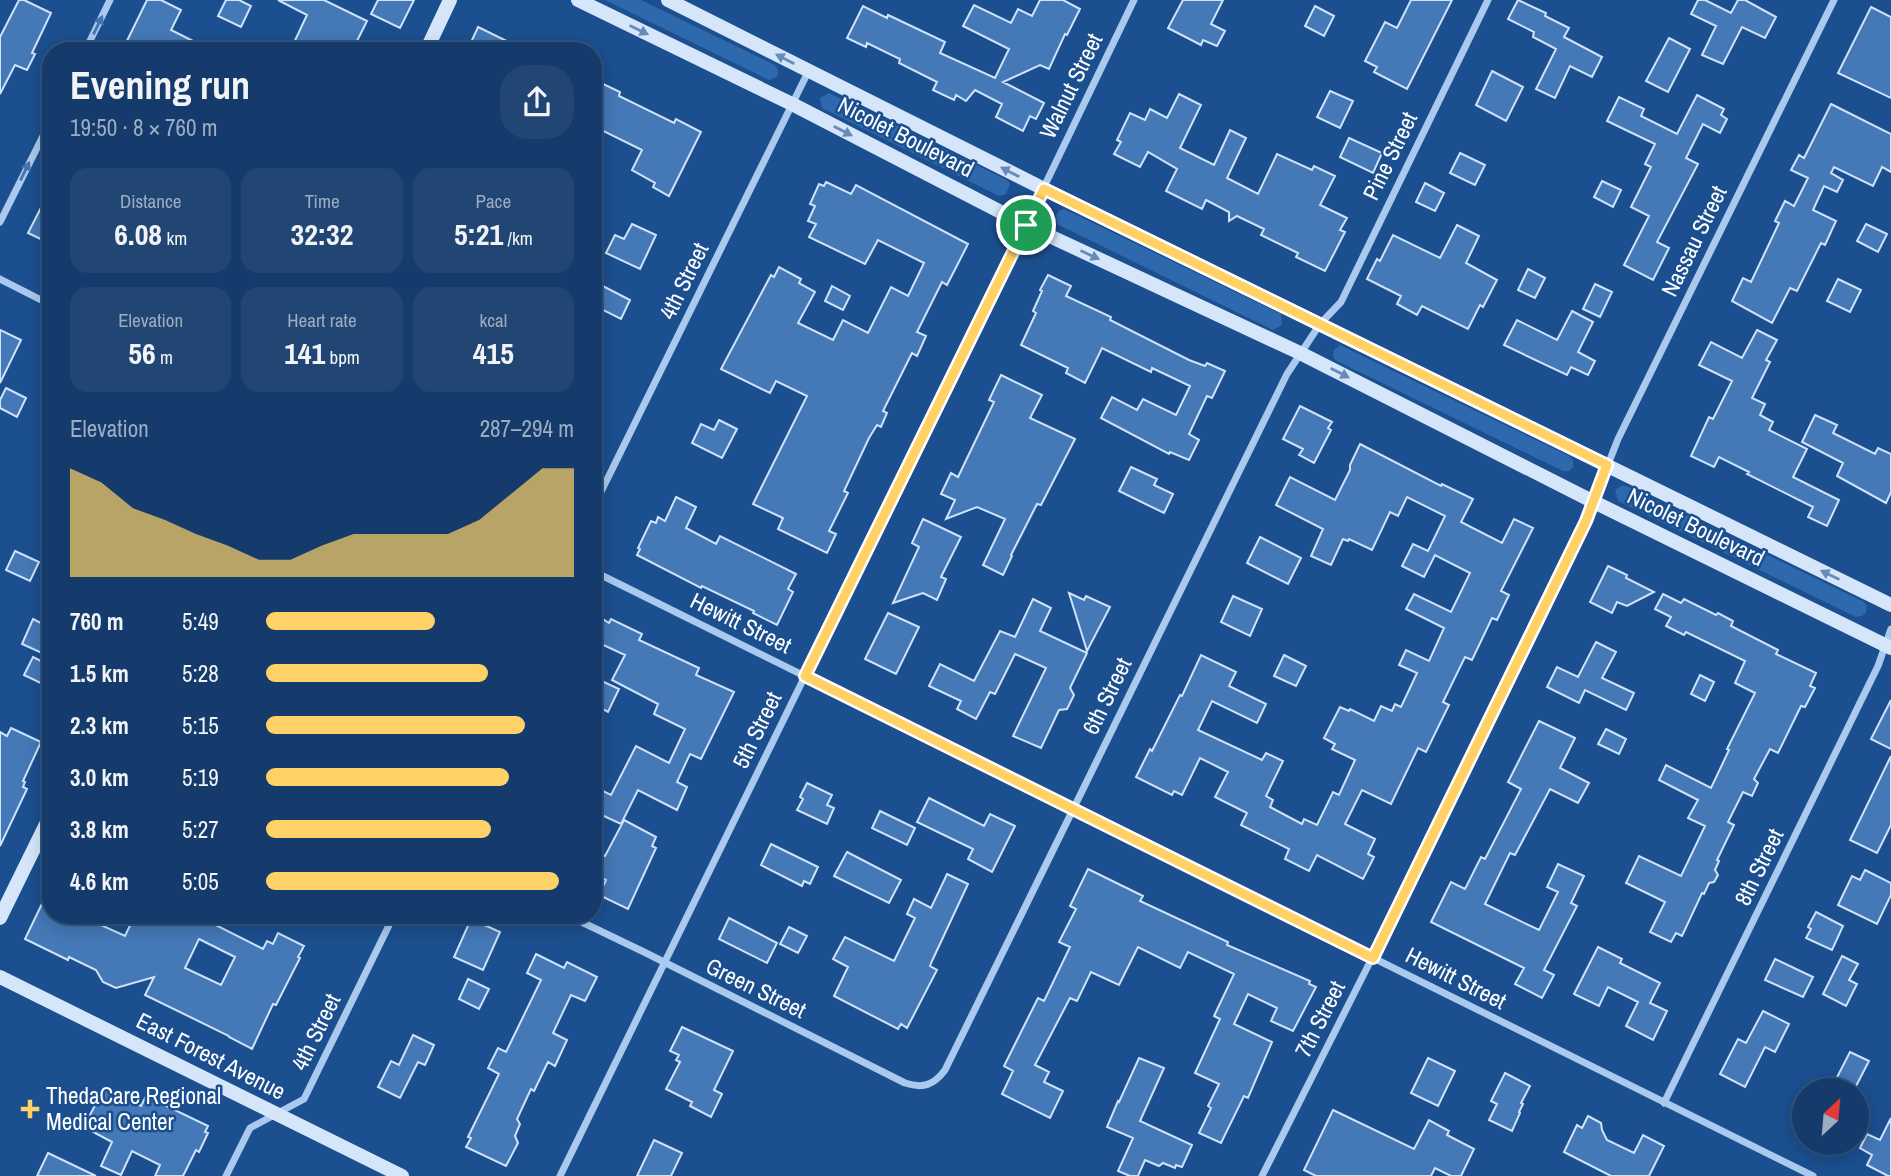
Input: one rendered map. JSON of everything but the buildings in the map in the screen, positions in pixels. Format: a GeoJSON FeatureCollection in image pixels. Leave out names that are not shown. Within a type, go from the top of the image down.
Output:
{"type":"FeatureCollection","features":[{"type":"Feature","properties":{"kind":"street"},"geometry":{"type":"LineString","coordinates":[[89,42],[110,0]]}},
{"type":"Feature","properties":{"kind":"street"},"geometry":{"type":"LineString","coordinates":[[430,42],[450,0]]}},
{"type":"Feature","properties":{"kind":"street","name":"Nicolet Boulevard"},"geometry":{"type":"LineString","coordinates":[[578,0],[792,104],[1026,225],[1300,353],[1888,647]]}},
{"type":"Feature","properties":{"kind":"street","name":"Nicolet Boulevard"},"geometry":{"type":"LineString","coordinates":[[668,0],[1044,189],[1891,604]]}},
{"type":"Feature","properties":{"kind":"street","name":"Walnut Street"},"geometry":{"type":"LineString","coordinates":[[1044,189],[1134,0]]}},
{"type":"Feature","properties":{"kind":"street","name":"Pine Street"},"geometry":{"type":"LineString","coordinates":[[1320,324],[1341,302],[1488,0]]}},
{"type":"Feature","properties":{"kind":"street","name":"Nassau Street"},"geometry":{"type":"LineString","coordinates":[[1594,502],[1618,439],[1834,0]]}},
{"type":"Feature","properties":{"kind":"street","name":"4th Street"},"geometry":{"type":"LineString","coordinates":[[602,490],[809,71]]}},
{"type":"Feature","properties":{"kind":"street"},"geometry":{"type":"LineString","coordinates":[[0,222],[42,138]]}},
{"type":"Feature","properties":{"kind":"street","name":"5th Street"},"geometry":{"type":"LineString","coordinates":[[560,1176],[1044,189]]}},
{"type":"Feature","properties":{"kind":"street"},"geometry":{"type":"LineString","coordinates":[[0,279],[42,300]]}},
{"type":"Feature","properties":{"kind":"street","name":"6th Street"},"geometry":{"type":"LineString","coordinates":[[930,1084],[945,1070],[1275,398],[1320,324]]}},
{"type":"Feature","properties":{"kind":"street","name":"7th Street"},"geometry":{"type":"LineString","coordinates":[[1262,1176],[1373,958],[1594,502]]}},
{"type":"Feature","properties":{"kind":"street","name":"Hewitt Street"},"geometry":{"type":"LineString","coordinates":[[602,575],[1813,1176]]}},
{"type":"Feature","properties":{"kind":"street","name":"8th Street"},"geometry":{"type":"LineString","coordinates":[[1664,1103],[1888,647],[1891,629]]}},
{"type":"Feature","properties":{"kind":"street"},"geometry":{"type":"LineString","coordinates":[[0,918],[42,832]]}},
{"type":"Feature","properties":{"kind":"street","name":"4th Street"},"geometry":{"type":"LineString","coordinates":[[226,1176],[250,1128],[304,1098],[390,924]]}},
{"type":"Feature","properties":{"kind":"street","name":"Green Street"},"geometry":{"type":"LineString","coordinates":[[586,924],[905,1083],[914,1086],[930,1084]]}},
{"type":"Feature","properties":{"kind":"street","name":"East Forest Avenue"},"geometry":{"type":"LineString","coordinates":[[0,977],[402,1176]]}},
{"type":"Feature","properties":{"kind":"shaded area"},"geometry":{"type":"Polygon","coordinates":[[[605,0],[641,0],[775,65],[778,75],[769,80],[605,0]]]}},
{"type":"Feature","properties":{"kind":"shaded area"},"geometry":{"type":"Polygon","coordinates":[[[829,93],[1007,180],[1010,184],[1006,194],[999,196],[822,108],[820,98],[829,93]]]}},
{"type":"Feature","properties":{"kind":"shaded area"},"geometry":{"type":"Polygon","coordinates":[[[1064,209],[1281,314],[1282,325],[1273,330],[1057,224],[1056,215],[1064,209]]]}},
{"type":"Feature","properties":{"kind":"shaded area"},"geometry":{"type":"Polygon","coordinates":[[[1340,345],[1569,456],[1573,460],[1573,467],[1569,471],[1563,471],[1335,360],[1334,350],[1340,345]]]}},
{"type":"Feature","properties":{"kind":"shaded area"},"geometry":{"type":"Polygon","coordinates":[[[1626,486],[1864,602],[1867,606],[1866,612],[1856,617],[1618,501],[1615,490],[1626,486]]]}},
{"type":"Feature","properties":{"kind":"place","name":"ThedaCare Regional Medical Center"},"geometry":{"type":"Point","coordinates":[30,1109]}},
{"type":"Feature","properties":{"kind":"route"},"geometry":{"type":"LineString","coordinates":[[1044,189],[1607,465],[1586,521],[1373,958],[805,676],[1026,225],[1044,189]]}}]}
